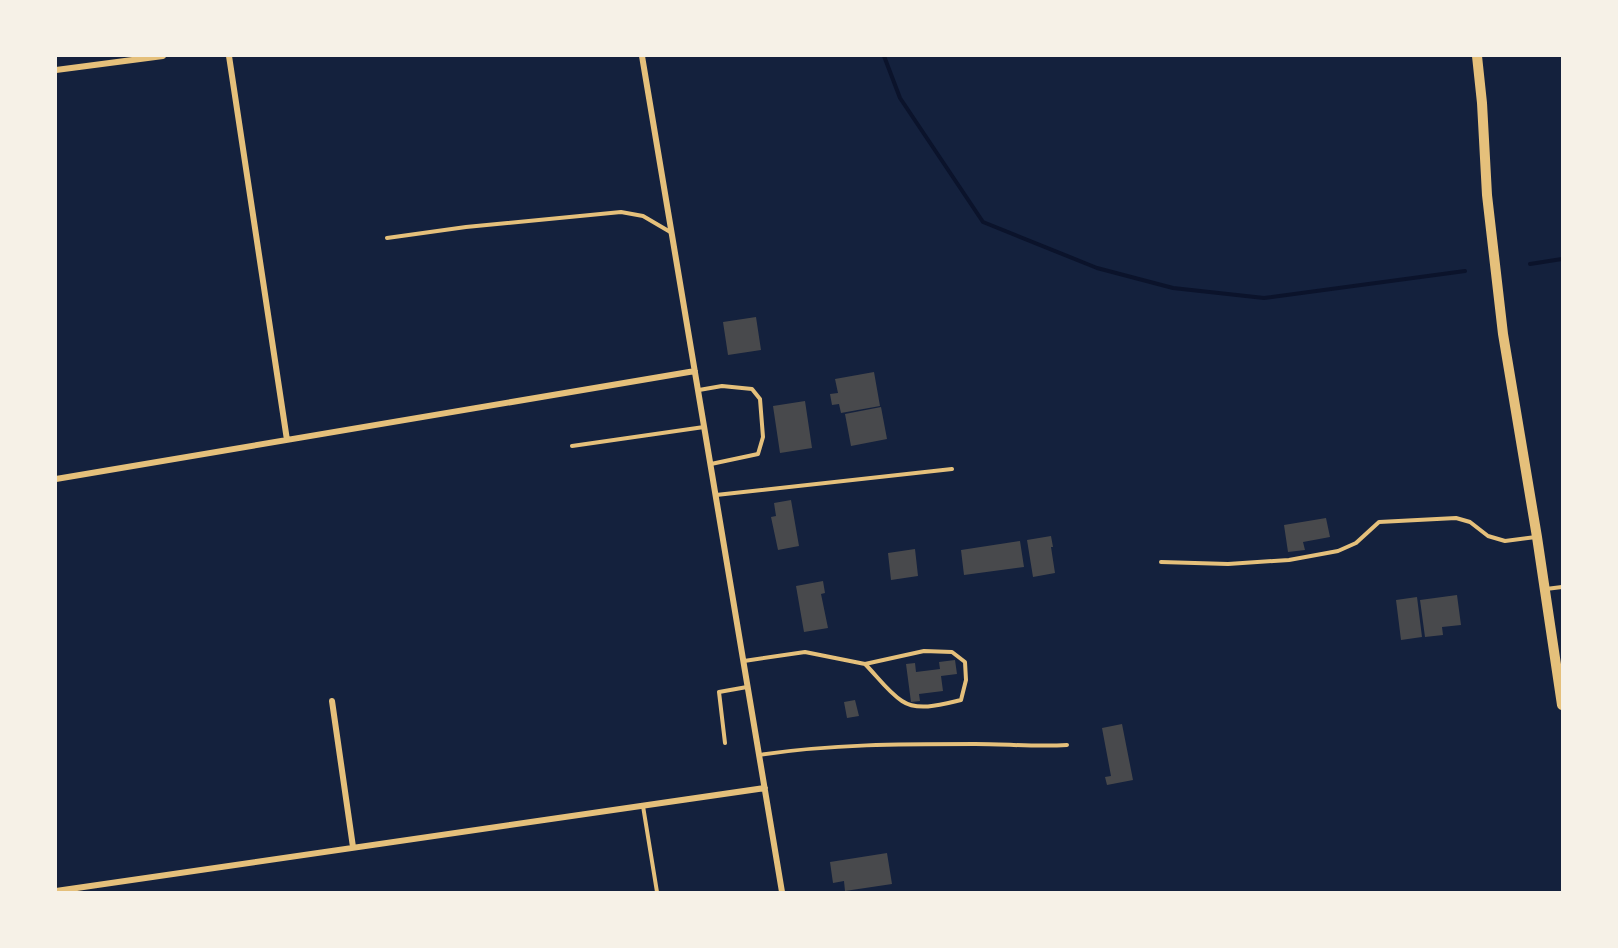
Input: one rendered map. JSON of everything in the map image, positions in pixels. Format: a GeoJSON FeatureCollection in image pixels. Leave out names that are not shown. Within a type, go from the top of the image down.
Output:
{"type":"FeatureCollection","features":[{"type":"Feature","properties":{"kind":"main road"},"geometry":{"type":"LineString","coordinates":[[1477,56],[1495,276],[1560,674],[1563,705]]}},
{"type":"Feature","properties":{"kind":"street"},"geometry":{"type":"LineString","coordinates":[[56,70],[163,56]]}},
{"type":"Feature","properties":{"kind":"street"},"geometry":{"type":"LineString","coordinates":[[229,56],[287,440]]}},
{"type":"Feature","properties":{"kind":"street"},"geometry":{"type":"LineString","coordinates":[[642,56],[782,892]]}},
{"type":"Feature","properties":{"kind":"street"},"geometry":{"type":"LineString","coordinates":[[56,479],[695,371]]}},
{"type":"Feature","properties":{"kind":"street"},"geometry":{"type":"LineString","coordinates":[[332,701],[353,847]]}},
{"type":"Feature","properties":{"kind":"street"},"geometry":{"type":"LineString","coordinates":[[56,891],[765,788]]}},
{"type":"Feature","properties":{"kind":"lane"},"geometry":{"type":"LineString","coordinates":[[387,238],[466,227],[621,212],[643,216],[672,234]]}},
{"type":"Feature","properties":{"kind":"lane"},"geometry":{"type":"LineString","coordinates":[[699,390],[722,386],[752,389],[760,399],[763,437],[758,454],[711,464]]}},
{"type":"Feature","properties":{"kind":"lane"},"geometry":{"type":"LineString","coordinates":[[572,446],[705,427]]}},
{"type":"Feature","properties":{"kind":"lane"},"geometry":{"type":"LineString","coordinates":[[716,495],[952,468]]}},
{"type":"Feature","properties":{"kind":"lane"},"geometry":{"type":"LineString","coordinates":[[1161,562],[1228,564],[1289,560],[1338,551],[1356,543],[1379,522],[1456,518],[1470,522],[1488,536],[1505,541],[1537,537]]}},
{"type":"Feature","properties":{"kind":"lane"},"geometry":{"type":"LineString","coordinates":[[1545,589],[1563,587]]}},
{"type":"Feature","properties":{"kind":"lane"},"geometry":{"type":"LineString","coordinates":[[744,662],[805,652],[866,664],[924,651],[952,652],[964,662],[966,680],[961,700],[923,706],[902,702],[866,664]]}},
{"type":"Feature","properties":{"kind":"lane"},"geometry":{"type":"LineString","coordinates":[[725,743],[719,692],[748,687]]}},
{"type":"Feature","properties":{"kind":"lane"},"geometry":{"type":"LineString","coordinates":[[759,755],[824,748],[890,745],[1067,746]]}},
{"type":"Feature","properties":{"kind":"lane"},"geometry":{"type":"LineString","coordinates":[[643,805],[657,892]]}},
{"type":"Feature","properties":{"kind":"building"},"geometry":{"type":"Polygon","coordinates":[[[756,317],[761,350],[728,355],[723,322],[756,317]]]}},
{"type":"Feature","properties":{"kind":"building"},"geometry":{"type":"Polygon","coordinates":[[[874,372],[880,406],[841,413],[839,404],[832,405],[830,394],[838,393],[835,379],[874,372]]]}},
{"type":"Feature","properties":{"kind":"building"},"geometry":{"type":"Polygon","coordinates":[[[805,401],[812,448],[780,453],[773,406],[805,401]]]}},
{"type":"Feature","properties":{"kind":"building"},"geometry":{"type":"Polygon","coordinates":[[[881,407],[887,439],[851,446],[845,414],[881,407]]]}},
{"type":"Feature","properties":{"kind":"building"},"geometry":{"type":"Polygon","coordinates":[[[791,500],[799,546],[778,550],[771,517],[776,516],[774,503],[791,500]]]}},
{"type":"Feature","properties":{"kind":"building"},"geometry":{"type":"Polygon","coordinates":[[[1326,518],[1330,537],[1303,542],[1305,550],[1288,552],[1284,525],[1326,518]]]}},
{"type":"Feature","properties":{"kind":"building"},"geometry":{"type":"Polygon","coordinates":[[[1051,536],[1055,573],[1033,577],[1027,540],[1051,536]]]}},
{"type":"Feature","properties":{"kind":"building"},"geometry":{"type":"Polygon","coordinates":[[[1020,541],[1024,567],[964,575],[961,550],[1020,541]]]}},
{"type":"Feature","properties":{"kind":"building"},"geometry":{"type":"Polygon","coordinates":[[[915,549],[918,576],[891,580],[888,553],[915,549]]]}},
{"type":"Feature","properties":{"kind":"building"},"geometry":{"type":"Polygon","coordinates":[[[823,581],[825,593],[821,594],[828,628],[804,632],[796,586],[823,581]]]}},
{"type":"Feature","properties":{"kind":"building"},"geometry":{"type":"Polygon","coordinates":[[[1457,595],[1461,625],[1442,627],[1443,635],[1425,637],[1420,600],[1457,595]]]}},
{"type":"Feature","properties":{"kind":"building"},"geometry":{"type":"Polygon","coordinates":[[[1417,597],[1422,637],[1401,640],[1396,600],[1417,597]]]}},
{"type":"Feature","properties":{"kind":"building"},"geometry":{"type":"Polygon","coordinates":[[[955,660],[957,674],[941,676],[943,691],[919,694],[920,701],[911,702],[906,664],[915,663],[916,672],[940,669],[939,662],[955,660]]]}},
{"type":"Feature","properties":{"kind":"building"},"geometry":{"type":"Polygon","coordinates":[[[855,700],[859,716],[847,718],[844,702],[855,700]]]}},
{"type":"Feature","properties":{"kind":"building"},"geometry":{"type":"Polygon","coordinates":[[[1122,724],[1133,780],[1107,785],[1105,777],[1111,776],[1102,728],[1122,724]]]}},
{"type":"Feature","properties":{"kind":"building"},"geometry":{"type":"Polygon","coordinates":[[[887,853],[892,884],[845,891],[844,881],[833,883],[830,862],[887,853]]]}},
{"type":"Feature","properties":{"kind":"waterway"},"geometry":{"type":"LineString","coordinates":[[884,56],[900,98],[983,222],[1097,268],[1173,288],[1264,298],[1465,271]]}},
{"type":"Feature","properties":{"kind":"waterway"},"geometry":{"type":"LineString","coordinates":[[1530,264],[1562,259]]}}]}
